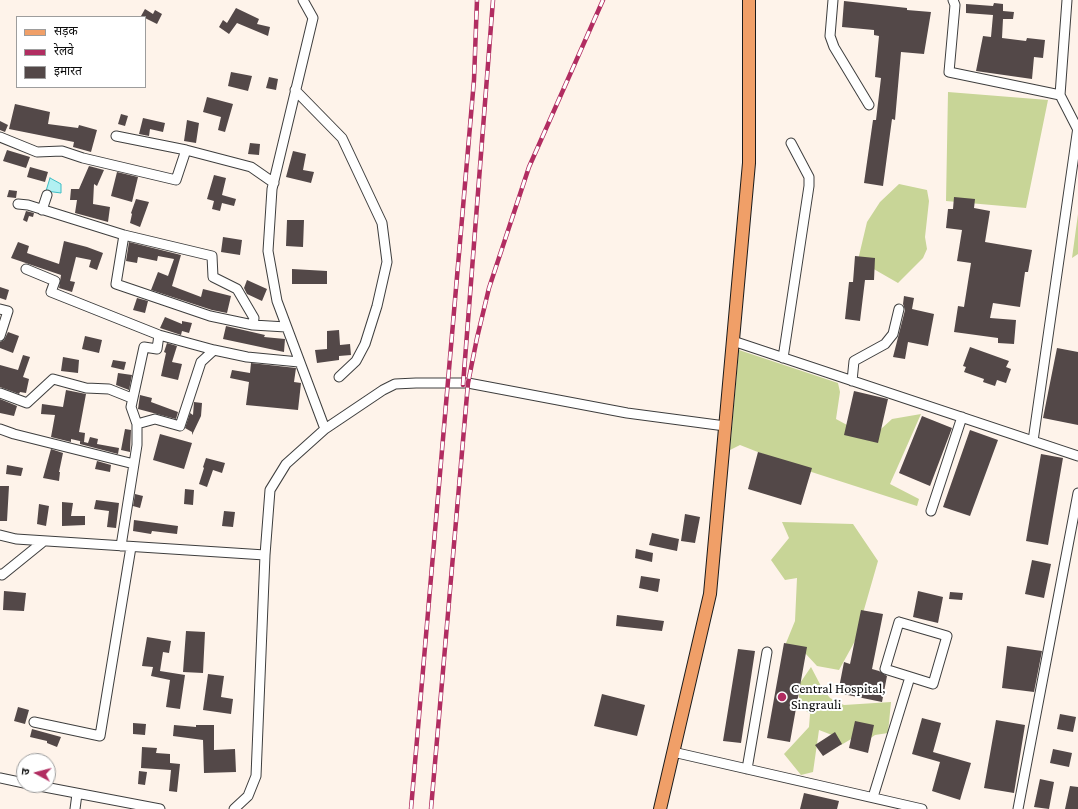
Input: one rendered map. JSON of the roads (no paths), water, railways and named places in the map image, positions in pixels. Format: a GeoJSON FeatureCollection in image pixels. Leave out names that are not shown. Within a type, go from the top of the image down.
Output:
{"type":"FeatureCollection","features":[{"type":"Feature","properties":{"kind":"main road"},"geometry":{"type":"LineString","coordinates":[[660,809],[710,594],[749,163],[749,0]]}},
{"type":"Feature","properties":{"kind":"street"},"geometry":{"type":"LineString","coordinates":[[303,0],[313,18],[294,90],[274,182],[268,251],[277,301],[325,429]]}},
{"type":"Feature","properties":{"kind":"street"},"geometry":{"type":"LineString","coordinates":[[833,0],[830,36],[834,47],[869,105]]}},
{"type":"Feature","properties":{"kind":"street"},"geometry":{"type":"LineString","coordinates":[[953,0],[955,4],[949,72],[1060,95]]}},
{"type":"Feature","properties":{"kind":"street"},"geometry":{"type":"LineString","coordinates":[[1067,0],[1060,95],[1078,130]]}},
{"type":"Feature","properties":{"kind":"street"},"geometry":{"type":"LineString","coordinates":[[294,90],[342,138],[382,223],[387,262],[377,306],[365,344],[356,361],[339,377]]}},
{"type":"Feature","properties":{"kind":"street"},"geometry":{"type":"LineString","coordinates":[[1033,440],[1078,126]]}},
{"type":"Feature","properties":{"kind":"street"},"geometry":{"type":"LineString","coordinates":[[116,136],[186,150],[251,167],[274,182]]}},
{"type":"Feature","properties":{"kind":"street"},"geometry":{"type":"LineString","coordinates":[[0,137],[37,152],[62,151],[83,158],[176,180],[186,150]]}},
{"type":"Feature","properties":{"kind":"street"},"geometry":{"type":"LineString","coordinates":[[783,358],[809,186],[809,177],[791,143]]}},
{"type":"Feature","properties":{"kind":"street"},"geometry":{"type":"LineString","coordinates":[[42,210],[47,195]]}},
{"type":"Feature","properties":{"kind":"street"},"geometry":{"type":"LineString","coordinates":[[18,204],[28,205],[124,235],[212,256],[213,277],[237,289],[254,318],[253,325]]}},
{"type":"Feature","properties":{"kind":"street"},"geometry":{"type":"LineString","coordinates":[[124,235],[116,284],[210,316],[253,325],[286,327]]}},
{"type":"Feature","properties":{"kind":"street"},"geometry":{"type":"LineString","coordinates":[[26,269],[55,281],[51,292],[159,335],[214,350],[247,357],[299,362]]}},
{"type":"Feature","properties":{"kind":"street"},"geometry":{"type":"LineString","coordinates":[[0,309],[8,311],[0,336]]}},
{"type":"Feature","properties":{"kind":"street"},"geometry":{"type":"LineString","coordinates":[[852,380],[854,361],[885,344],[894,334],[899,309]]}},
{"type":"Feature","properties":{"kind":"street"},"geometry":{"type":"LineString","coordinates":[[121,546],[134,464],[138,424],[131,407],[144,347],[157,349],[159,335]]}},
{"type":"Feature","properties":{"kind":"street"},"geometry":{"type":"LineString","coordinates":[[733,342],[852,380],[1078,456]]}},
{"type":"Feature","properties":{"kind":"street"},"geometry":{"type":"LineString","coordinates":[[138,424],[155,419],[180,426],[201,362],[214,350]]}},
{"type":"Feature","properties":{"kind":"street"},"geometry":{"type":"LineString","coordinates":[[0,393],[27,402],[53,379],[86,388],[109,389],[130,397]]}},
{"type":"Feature","properties":{"kind":"street"},"geometry":{"type":"LineString","coordinates":[[234,809],[248,796],[256,776],[265,555],[270,490],[286,464],[325,429],[395,384],[416,383],[468,383],[627,413],[725,426]]}},
{"type":"Feature","properties":{"kind":"street"},"geometry":{"type":"LineString","coordinates":[[931,511],[962,417]]}},
{"type":"Feature","properties":{"kind":"street"},"geometry":{"type":"LineString","coordinates":[[0,429],[14,434],[134,464]]}},
{"type":"Feature","properties":{"kind":"street"},"geometry":{"type":"LineString","coordinates":[[1018,809],[1078,494]]}},
{"type":"Feature","properties":{"kind":"street"},"geometry":{"type":"LineString","coordinates":[[0,535],[16,539],[265,555]]}},
{"type":"Feature","properties":{"kind":"street"},"geometry":{"type":"LineString","coordinates":[[0,574],[2,575],[44,541]]}},
{"type":"Feature","properties":{"kind":"street"},"geometry":{"type":"LineString","coordinates":[[34,722],[100,736],[131,547]]}},
{"type":"Feature","properties":{"kind":"street"},"geometry":{"type":"LineString","coordinates":[[899,622],[947,636],[933,684],[910,677],[884,669],[899,622]]}},
{"type":"Feature","properties":{"kind":"street"},"geometry":{"type":"LineString","coordinates":[[747,768],[767,652]]}},
{"type":"Feature","properties":{"kind":"street"},"geometry":{"type":"LineString","coordinates":[[873,798],[910,677]]}},
{"type":"Feature","properties":{"kind":"street"},"geometry":{"type":"LineString","coordinates":[[673,752],[922,809]]}},
{"type":"Feature","properties":{"kind":"street"},"geometry":{"type":"LineString","coordinates":[[0,778],[16,781]]}},
{"type":"Feature","properties":{"kind":"street"},"geometry":{"type":"LineString","coordinates":[[56,790],[160,809]]}},
{"type":"Feature","properties":{"kind":"street"},"geometry":{"type":"LineString","coordinates":[[75,809],[77,794]]}},
{"type":"Feature","properties":{"kind":"water"},"geometry":{"type":"Polygon","coordinates":[[[50,178],[61,184],[61,193],[46,191],[50,178]]]}},
{"type":"Feature","properties":{"kind":"railway"},"geometry":{"type":"LineString","coordinates":[[411,809],[474,80],[477,0]]}},
{"type":"Feature","properties":{"kind":"railway"},"geometry":{"type":"LineString","coordinates":[[463,385],[493,0]]}},
{"type":"Feature","properties":{"kind":"railway"},"geometry":{"type":"LineString","coordinates":[[431,809],[468,383],[477,338],[489,288],[529,167],[603,0]]}},
{"type":"Feature","properties":{"kind":"place","name":"Central Hospital, Singrauli"},"geometry":{"type":"Point","coordinates":[782,697]}}]}
